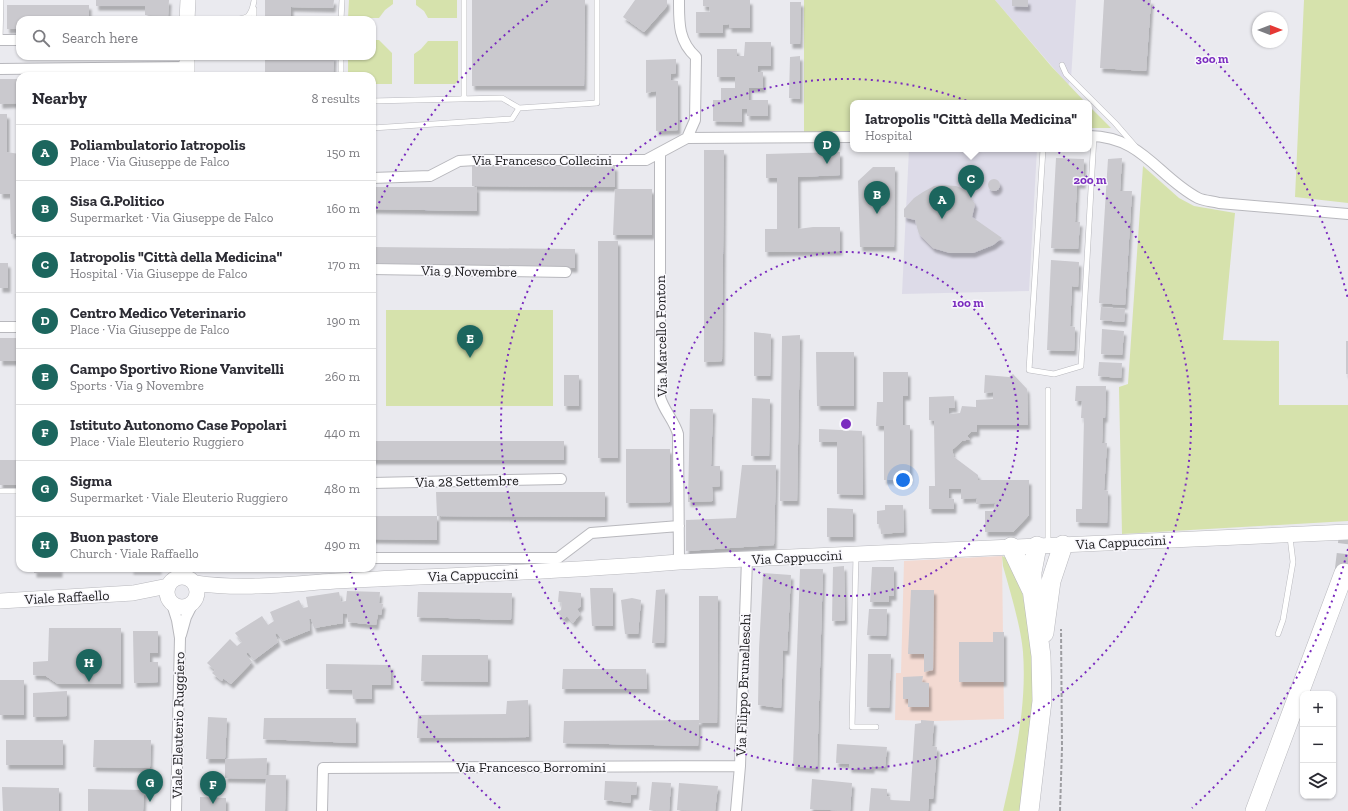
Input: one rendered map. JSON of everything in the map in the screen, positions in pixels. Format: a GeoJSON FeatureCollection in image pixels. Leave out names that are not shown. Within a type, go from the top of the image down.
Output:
{"type":"FeatureCollection","features":[{"type":"Feature","properties":{"kind":"highway"},"geometry":{"type":"LineString","coordinates":[[1029,811],[1042,701],[1041,656],[1032,589],[1032,572],[1049,545]]}},
{"type":"Feature","properties":{"kind":"highway"},"geometry":{"type":"LineString","coordinates":[[1041,656],[1051,581],[1049,545]]}},
{"type":"Feature","properties":{"kind":"highway"},"geometry":{"type":"LineString","coordinates":[[1011,547],[1032,589]]}},
{"type":"Feature","properties":{"kind":"highway"},"geometry":{"type":"LineString","coordinates":[[1255,811],[1344,573]]}},
{"type":"Feature","properties":{"kind":"highway"},"geometry":{"type":"LineString","coordinates":[[1262,792],[1264,811]]}},
{"type":"Feature","properties":{"kind":"street"},"geometry":{"type":"LineString","coordinates":[[187,16],[188,0]]}},
{"type":"Feature","properties":{"kind":"street"},"geometry":{"type":"LineString","coordinates":[[679,0],[678,21],[681,37],[687,49],[696,57],[695,120],[687,138],[850,137]]}},
{"type":"Feature","properties":{"kind":"street"},"geometry":{"type":"LineString","coordinates":[[0,40],[16,40]]}},
{"type":"Feature","properties":{"kind":"street"},"geometry":{"type":"LineString","coordinates":[[0,69],[187,66]]}},
{"type":"Feature","properties":{"kind":"street"},"geometry":{"type":"LineString","coordinates":[[1092,136],[1106,137],[1138,150],[1185,190],[1200,199],[1219,203],[1348,214]]}},
{"type":"Feature","properties":{"kind":"street","name":"Via Francesco Collecini"},"geometry":{"type":"LineString","coordinates":[[376,178],[430,176],[459,161],[646,160],[660,154],[687,138]]}},
{"type":"Feature","properties":{"kind":"street","name":"Via Marcello Fonton"},"geometry":{"type":"LineString","coordinates":[[660,154],[660,397],[663,408],[675,424],[678,434],[679,562]]}},
{"type":"Feature","properties":{"kind":"street","name":"Via 9 Novembre"},"geometry":{"type":"LineString","coordinates":[[376,270],[566,272]]}},
{"type":"Feature","properties":{"kind":"street"},"geometry":{"type":"LineString","coordinates":[[0,327],[16,327]]}},
{"type":"Feature","properties":{"kind":"street","name":"Via 28 Settembre"},"geometry":{"type":"LineString","coordinates":[[376,483],[561,479]]}},
{"type":"Feature","properties":{"kind":"street"},"geometry":{"type":"LineString","coordinates":[[376,558],[558,558],[591,533],[679,526]]}},
{"type":"Feature","properties":{"kind":"street","name":"Via Cappuccini"},"geometry":{"type":"LineString","coordinates":[[191,577],[246,586],[344,580],[578,571],[679,562],[1348,532]]}},
{"type":"Feature","properties":{"kind":"street","name":"Via Filippo Brunelleschi"},"geometry":{"type":"LineString","coordinates":[[736,811],[740,766],[747,559]]}},
{"type":"Feature","properties":{"kind":"street"},"geometry":{"type":"LineString","coordinates":[[191,577],[197,588],[195,601],[185,608],[176,606],[170,588],[178,578],[191,577]]}},
{"type":"Feature","properties":{"kind":"street","name":"Via Cappuccini"},"geometry":{"type":"LineString","coordinates":[[195,601],[246,586]]}},
{"type":"Feature","properties":{"kind":"street","name":"Viale Raffaello"},"geometry":{"type":"LineString","coordinates":[[0,601],[133,593],[170,588]]}},
{"type":"Feature","properties":{"kind":"street","name":"Viale Eleuterio Ruggiero"},"geometry":{"type":"LineString","coordinates":[[170,588],[180,638],[176,811]]}},
{"type":"Feature","properties":{"kind":"street"},"geometry":{"type":"LineString","coordinates":[[0,611],[6,607],[35,598]]}},
{"type":"Feature","properties":{"kind":"street","name":"Viale Eleuterio Ruggiero"},"geometry":{"type":"LineString","coordinates":[[180,638],[186,617],[195,601]]}},
{"type":"Feature","properties":{"kind":"street","name":"Via Francesco Borromini"},"geometry":{"type":"LineString","coordinates":[[322,811],[323,768],[740,766]]}},
{"type":"Feature","properties":{"kind":"lane"},"geometry":{"type":"LineString","coordinates":[[0,40],[1,0]]}},
{"type":"Feature","properties":{"kind":"lane"},"geometry":{"type":"LineString","coordinates":[[341,16],[342,0]]}},
{"type":"Feature","properties":{"kind":"lane"},"geometry":{"type":"LineString","coordinates":[[464,0],[464,99]]}},
{"type":"Feature","properties":{"kind":"lane"},"geometry":{"type":"LineString","coordinates":[[376,101],[502,98],[519,108],[597,103],[597,0]]}},
{"type":"Feature","properties":{"kind":"lane"},"geometry":{"type":"LineString","coordinates":[[246,16],[252,11],[254,1]]}},
{"type":"Feature","properties":{"kind":"lane"},"geometry":{"type":"LineString","coordinates":[[254,1],[254,16]]}},
{"type":"Feature","properties":{"kind":"lane"},"geometry":{"type":"LineString","coordinates":[[341,60],[341,72]]}},
{"type":"Feature","properties":{"kind":"lane"},"geometry":{"type":"LineString","coordinates":[[1062,65],[1066,74],[1115,123],[1138,150]]}},
{"type":"Feature","properties":{"kind":"lane"},"geometry":{"type":"LineString","coordinates":[[376,128],[512,119],[519,108]]}},
{"type":"Feature","properties":{"kind":"lane"},"geometry":{"type":"LineString","coordinates":[[1043,152],[1028,370],[1054,374],[1081,366],[1091,152]]}},
{"type":"Feature","properties":{"kind":"lane"},"geometry":{"type":"LineString","coordinates":[[1048,390],[1049,545]]}},
{"type":"Feature","properties":{"kind":"lane"},"geometry":{"type":"LineString","coordinates":[[0,491],[16,491]]}},
{"type":"Feature","properties":{"kind":"lane"},"geometry":{"type":"LineString","coordinates":[[1278,634],[1283,620],[1293,562],[1290,534]]}},
{"type":"Feature","properties":{"kind":"lane"},"geometry":{"type":"LineString","coordinates":[[856,554],[852,727],[876,727]]}},
{"type":"Feature","properties":{"kind":"path"},"geometry":{"type":"LineString","coordinates":[[1060,811],[1061,626]]}},
{"type":"Feature","properties":{"kind":"shaded area"},"geometry":{"type":"Polygon","coordinates":[[[995,0],[1076,0],[1071,79],[1068,85],[995,0]]]}},
{"type":"Feature","properties":{"kind":"shaded area"},"geometry":{"type":"Polygon","coordinates":[[[909,152],[1037,152],[1029,291],[902,294],[909,152]]]}},
{"type":"Feature","properties":{"kind":"shaded area"},"geometry":{"type":"Polygon","coordinates":[[[1002,556],[1004,719],[934,721],[895,720],[896,673],[901,673],[904,561],[1002,556]]]}},
{"type":"Feature","properties":{"kind":"green space"},"geometry":{"type":"Polygon","coordinates":[[[349,0],[393,0],[393,4],[385,10],[379,18],[376,18],[376,16],[348,16],[349,0]]]}},
{"type":"Feature","properties":{"kind":"green space"},"geometry":{"type":"Polygon","coordinates":[[[416,0],[457,0],[457,18],[428,18],[424,11],[416,5],[416,0]]]}},
{"type":"Feature","properties":{"kind":"green space"},"geometry":{"type":"Polygon","coordinates":[[[804,0],[995,0],[1051,66],[1083,100],[850,100],[850,136],[804,137],[804,0]]]}},
{"type":"Feature","properties":{"kind":"green space"},"geometry":{"type":"Polygon","coordinates":[[[1304,0],[1348,0],[1348,203],[1295,197],[1304,0]]]}},
{"type":"Feature","properties":{"kind":"green space"},"geometry":{"type":"Polygon","coordinates":[[[376,40],[379,40],[392,53],[392,84],[376,84],[376,72],[348,72],[348,60],[376,60],[376,40]]]}},
{"type":"Feature","properties":{"kind":"green space"},"geometry":{"type":"Polygon","coordinates":[[[428,41],[458,41],[458,81],[455,84],[414,84],[414,54],[428,41]]]}},
{"type":"Feature","properties":{"kind":"green space"},"geometry":{"type":"Polygon","coordinates":[[[1092,109],[1111,128],[1092,128],[1092,109]]]}},
{"type":"Feature","properties":{"kind":"green space"},"geometry":{"type":"Polygon","coordinates":[[[1143,166],[1179,198],[1194,206],[1235,213],[1223,340],[1279,341],[1279,405],[1348,405],[1348,521],[1122,534],[1119,387],[1128,384],[1143,166]]]}},
{"type":"Feature","properties":{"kind":"green space"},"geometry":{"type":"Polygon","coordinates":[[[386,310],[553,310],[553,406],[386,406],[386,310]]]}},
{"type":"Feature","properties":{"kind":"green space"},"geometry":{"type":"Polygon","coordinates":[[[1002,556],[1007,558],[1022,591],[1032,645],[1035,722],[1023,811],[1003,811],[1019,732],[1022,712],[1024,672],[1020,632],[1003,566],[1002,556]]]}},
{"type":"Feature","properties":{"kind":"building"},"geometry":{"type":"Polygon","coordinates":[[[96,0],[169,0],[168,16],[145,15],[145,6],[96,6],[96,0]]]}},
{"type":"Feature","properties":{"kind":"building"},"geometry":{"type":"Polygon","coordinates":[[[265,0],[334,0],[333,8],[291,7],[291,16],[265,16],[265,0]]]}},
{"type":"Feature","properties":{"kind":"building"},"geometry":{"type":"Polygon","coordinates":[[[472,0],[585,0],[584,86],[472,86],[472,0]]]}},
{"type":"Feature","properties":{"kind":"building"},"geometry":{"type":"Polygon","coordinates":[[[635,0],[667,0],[667,6],[644,32],[623,17],[635,0]]]}},
{"type":"Feature","properties":{"kind":"building"},"geometry":{"type":"Polygon","coordinates":[[[703,0],[750,0],[750,28],[729,28],[729,24],[723,25],[723,33],[696,33],[696,12],[710,12],[709,7],[703,6],[703,0]]]}},
{"type":"Feature","properties":{"kind":"building"},"geometry":{"type":"Polygon","coordinates":[[[1012,0],[1028,0],[1028,7],[1012,6],[1012,0]]]}},
{"type":"Feature","properties":{"kind":"building"},"geometry":{"type":"Polygon","coordinates":[[[1104,0],[1151,0],[1146,71],[1100,68],[1104,0]]]}},
{"type":"Feature","properties":{"kind":"building"},"geometry":{"type":"Polygon","coordinates":[[[790,2],[801,2],[800,44],[790,44],[790,2]]]}},
{"type":"Feature","properties":{"kind":"building"},"geometry":{"type":"Polygon","coordinates":[[[7,5],[89,5],[89,16],[16,16],[16,29],[7,29],[7,5]]]}},
{"type":"Feature","properties":{"kind":"building"},"geometry":{"type":"Polygon","coordinates":[[[745,42],[771,42],[771,66],[758,66],[758,72],[763,72],[763,88],[749,88],[749,100],[768,100],[768,116],[747,116],[747,109],[742,109],[742,122],[713,121],[713,100],[721,100],[721,88],[735,88],[735,77],[717,77],[717,49],[737,49],[737,56],[744,56],[745,42]]]}},
{"type":"Feature","properties":{"kind":"building"},"geometry":{"type":"Polygon","coordinates":[[[800,56],[800,99],[789,98],[790,57],[800,56]]]}},
{"type":"Feature","properties":{"kind":"building"},"geometry":{"type":"Polygon","coordinates":[[[676,59],[676,73],[671,74],[671,80],[678,81],[678,130],[656,131],[656,91],[646,93],[646,60],[676,59]]]}},
{"type":"Feature","properties":{"kind":"building"},"geometry":{"type":"Polygon","coordinates":[[[265,60],[334,60],[333,72],[265,72],[265,60]]]}},
{"type":"Feature","properties":{"kind":"building"},"geometry":{"type":"Polygon","coordinates":[[[0,79],[16,79],[16,103],[0,104],[0,79]]]}},
{"type":"Feature","properties":{"kind":"building"},"geometry":{"type":"Polygon","coordinates":[[[0,114],[7,114],[7,152],[16,154],[16,234],[11,234],[10,194],[0,194],[0,114]]]}},
{"type":"Feature","properties":{"kind":"building"},"geometry":{"type":"Polygon","coordinates":[[[704,150],[724,150],[722,361],[704,362],[704,150]]]}},
{"type":"Feature","properties":{"kind":"building"},"geometry":{"type":"Polygon","coordinates":[[[840,152],[840,175],[798,177],[798,229],[813,227],[840,227],[840,251],[765,252],[765,229],[777,229],[777,178],[766,178],[766,154],[840,152]]]}},
{"type":"Feature","properties":{"kind":"building"},"geometry":{"type":"Polygon","coordinates":[[[1056,158],[1084,159],[1083,184],[1077,184],[1075,222],[1080,222],[1078,249],[1051,248],[1056,158]]]}},
{"type":"Feature","properties":{"kind":"building"},"geometry":{"type":"Polygon","coordinates":[[[1122,158],[1120,191],[1132,191],[1125,305],[1099,303],[1108,159],[1122,158]]]}},
{"type":"Feature","properties":{"kind":"building"},"geometry":{"type":"Polygon","coordinates":[[[472,164],[615,166],[615,187],[472,186],[472,164]]]}},
{"type":"Feature","properties":{"kind":"building"},"geometry":{"type":"Polygon","coordinates":[[[873,167],[895,167],[894,247],[860,247],[858,181],[873,167]]]}},
{"type":"Feature","properties":{"kind":"building"},"geometry":{"type":"Polygon","coordinates":[[[992,179],[996,179],[1000,185],[996,191],[992,191],[988,187],[988,183],[992,179]]]}},
{"type":"Feature","properties":{"kind":"building"},"geometry":{"type":"Polygon","coordinates":[[[934,186],[956,186],[966,190],[975,204],[972,217],[1002,238],[993,245],[973,253],[950,253],[933,248],[919,234],[915,220],[904,217],[904,209],[914,198],[923,192],[934,186]]]}},
{"type":"Feature","properties":{"kind":"building"},"geometry":{"type":"Polygon","coordinates":[[[376,187],[477,187],[477,211],[376,209],[376,187]]]}},
{"type":"Feature","properties":{"kind":"building"},"geometry":{"type":"Polygon","coordinates":[[[615,189],[652,189],[652,235],[613,235],[615,189]]]}},
{"type":"Feature","properties":{"kind":"building"},"geometry":{"type":"Polygon","coordinates":[[[598,241],[618,241],[618,458],[598,458],[598,241]]]}},
{"type":"Feature","properties":{"kind":"building"},"geometry":{"type":"Polygon","coordinates":[[[376,247],[575,249],[575,268],[376,266],[376,247]]]}},
{"type":"Feature","properties":{"kind":"building"},"geometry":{"type":"Polygon","coordinates":[[[1051,260],[1079,262],[1078,287],[1072,286],[1070,326],[1075,327],[1074,351],[1047,350],[1051,260]]]}},
{"type":"Feature","properties":{"kind":"building"},"geometry":{"type":"Polygon","coordinates":[[[0,263],[8,263],[8,288],[0,288],[0,263]]]}},
{"type":"Feature","properties":{"kind":"building"},"geometry":{"type":"Polygon","coordinates":[[[1101,307],[1125,309],[1124,322],[1100,320],[1101,307]]]}},
{"type":"Feature","properties":{"kind":"building"},"geometry":{"type":"Polygon","coordinates":[[[1102,329],[1124,331],[1122,355],[1101,354],[1102,329]]]}},
{"type":"Feature","properties":{"kind":"building"},"geometry":{"type":"Polygon","coordinates":[[[754,332],[771,334],[770,376],[754,376],[754,332]]]}},
{"type":"Feature","properties":{"kind":"building"},"geometry":{"type":"Polygon","coordinates":[[[800,335],[797,501],[780,501],[782,336],[800,335]]]}},
{"type":"Feature","properties":{"kind":"building"},"geometry":{"type":"Polygon","coordinates":[[[0,338],[16,338],[16,361],[0,361],[0,338]]]}},
{"type":"Feature","properties":{"kind":"building"},"geometry":{"type":"Polygon","coordinates":[[[1346,341],[1348,341],[1348,374],[1346,374],[1346,341]]]}},
{"type":"Feature","properties":{"kind":"building"},"geometry":{"type":"Polygon","coordinates":[[[816,352],[854,352],[854,406],[817,406],[816,352]]]}},
{"type":"Feature","properties":{"kind":"building"},"geometry":{"type":"Polygon","coordinates":[[[1099,362],[1122,363],[1121,378],[1098,376],[1099,362]]]}},
{"type":"Feature","properties":{"kind":"building"},"geometry":{"type":"Polygon","coordinates":[[[883,372],[908,372],[908,396],[903,396],[903,425],[910,425],[910,480],[884,480],[884,426],[876,426],[877,402],[883,402],[883,372]]]}},
{"type":"Feature","properties":{"kind":"building"},"geometry":{"type":"Polygon","coordinates":[[[1013,374],[1027,389],[1028,425],[977,425],[977,432],[971,432],[967,436],[970,439],[962,441],[952,450],[954,457],[978,475],[978,480],[1029,480],[1029,515],[1013,532],[985,532],[985,511],[994,511],[995,503],[976,504],[977,498],[961,499],[961,489],[949,489],[949,498],[954,499],[954,509],[929,509],[929,486],[935,486],[934,421],[929,420],[929,397],[954,396],[955,408],[949,408],[949,414],[960,413],[962,406],[976,407],[976,400],[993,399],[993,392],[984,393],[985,375],[1009,377],[1013,374]]]}},
{"type":"Feature","properties":{"kind":"building"},"geometry":{"type":"Polygon","coordinates":[[[564,375],[579,375],[579,406],[564,406],[564,375]]]}},
{"type":"Feature","properties":{"kind":"building"},"geometry":{"type":"Polygon","coordinates":[[[1076,386],[1106,386],[1105,418],[1103,418],[1102,443],[1107,443],[1104,490],[1108,491],[1107,523],[1076,522],[1076,509],[1082,509],[1084,418],[1081,418],[1082,401],[1075,401],[1076,386]]]}},
{"type":"Feature","properties":{"kind":"building"},"geometry":{"type":"Polygon","coordinates":[[[752,398],[770,399],[769,456],[751,456],[752,398]]]}},
{"type":"Feature","properties":{"kind":"building"},"geometry":{"type":"Polygon","coordinates":[[[690,409],[713,409],[711,466],[720,466],[720,486],[712,487],[713,501],[688,502],[690,409]]]}},
{"type":"Feature","properties":{"kind":"building"},"geometry":{"type":"Polygon","coordinates":[[[819,429],[862,431],[863,495],[837,494],[837,442],[819,442],[819,429]]]}},
{"type":"Feature","properties":{"kind":"building"},"geometry":{"type":"Polygon","coordinates":[[[376,441],[564,441],[564,460],[376,460],[376,441]]]}},
{"type":"Feature","properties":{"kind":"building"},"geometry":{"type":"Polygon","coordinates":[[[626,449],[670,449],[670,502],[626,503],[626,449]]]}},
{"type":"Feature","properties":{"kind":"building"},"geometry":{"type":"Polygon","coordinates":[[[0,460],[16,460],[16,485],[0,485],[0,460]]]}},
{"type":"Feature","properties":{"kind":"building"},"geometry":{"type":"Polygon","coordinates":[[[742,465],[776,465],[774,545],[686,551],[686,520],[736,518],[742,465]]]}},
{"type":"Feature","properties":{"kind":"building"},"geometry":{"type":"Polygon","coordinates":[[[436,492],[605,492],[605,517],[437,516],[436,492]]]}},
{"type":"Feature","properties":{"kind":"building"},"geometry":{"type":"Polygon","coordinates":[[[885,505],[903,505],[904,532],[881,534],[880,524],[877,524],[877,511],[885,510],[885,505]]]}},
{"type":"Feature","properties":{"kind":"building"},"geometry":{"type":"Polygon","coordinates":[[[827,508],[853,509],[853,537],[827,537],[827,508]]]}},
{"type":"Feature","properties":{"kind":"building"},"geometry":{"type":"Polygon","coordinates":[[[376,516],[437,516],[437,540],[376,539],[376,516]]]}},
{"type":"Feature","properties":{"kind":"building"},"geometry":{"type":"Polygon","coordinates":[[[844,566],[845,620],[832,621],[833,567],[844,566]]]}},
{"type":"Feature","properties":{"kind":"building"},"geometry":{"type":"Polygon","coordinates":[[[872,567],[894,567],[894,596],[889,596],[889,602],[870,602],[872,567]]]}},
{"type":"Feature","properties":{"kind":"building"},"geometry":{"type":"Polygon","coordinates":[[[800,569],[823,569],[817,768],[793,766],[800,569]]]}},
{"type":"Feature","properties":{"kind":"building"},"geometry":{"type":"Polygon","coordinates":[[[34,572],[60,572],[60,573],[34,572]]]}},
{"type":"Feature","properties":{"kind":"building"},"geometry":{"type":"Polygon","coordinates":[[[763,573],[791,575],[787,651],[783,650],[781,708],[758,705],[763,573]]]}},
{"type":"Feature","properties":{"kind":"building"},"geometry":{"type":"Polygon","coordinates":[[[590,588],[613,588],[613,626],[592,626],[590,588]]]}},
{"type":"Feature","properties":{"kind":"building"},"geometry":{"type":"Polygon","coordinates":[[[665,589],[664,643],[652,643],[656,590],[665,589]]]}},
{"type":"Feature","properties":{"kind":"building"},"geometry":{"type":"Polygon","coordinates":[[[911,590],[934,590],[933,670],[924,672],[924,654],[908,654],[911,590]]]}},
{"type":"Feature","properties":{"kind":"building"},"geometry":{"type":"Polygon","coordinates":[[[347,591],[380,592],[379,603],[383,604],[381,615],[378,614],[376,625],[348,622],[347,614],[343,613],[343,623],[314,628],[311,619],[309,619],[310,630],[283,641],[277,633],[275,634],[278,642],[254,660],[248,652],[246,654],[252,662],[231,684],[223,678],[222,681],[212,673],[215,670],[207,663],[230,639],[237,646],[242,642],[235,633],[262,616],[268,625],[274,621],[270,612],[299,600],[303,608],[308,607],[306,597],[339,592],[341,602],[346,601],[347,591]]]}},
{"type":"Feature","properties":{"kind":"building"},"geometry":{"type":"Polygon","coordinates":[[[559,591],[581,593],[581,606],[577,609],[580,614],[573,623],[567,616],[564,619],[557,612],[561,610],[562,602],[558,602],[559,591]]]}},
{"type":"Feature","properties":{"kind":"building"},"geometry":{"type":"Polygon","coordinates":[[[418,592],[512,593],[511,620],[417,617],[418,592]]]}},
{"type":"Feature","properties":{"kind":"building"},"geometry":{"type":"Polygon","coordinates":[[[699,596],[718,596],[717,723],[699,723],[698,746],[563,743],[564,721],[699,720],[699,596]]]}},
{"type":"Feature","properties":{"kind":"building"},"geometry":{"type":"Polygon","coordinates":[[[632,598],[641,600],[638,634],[625,634],[621,600],[632,598]]]}},
{"type":"Feature","properties":{"kind":"building"},"geometry":{"type":"Polygon","coordinates":[[[869,609],[887,609],[886,636],[867,635],[869,609]]]}},
{"type":"Feature","properties":{"kind":"building"},"geometry":{"type":"Polygon","coordinates":[[[49,628],[121,628],[121,684],[58,684],[46,676],[33,675],[33,662],[48,661],[49,628]]]}},
{"type":"Feature","properties":{"kind":"building"},"geometry":{"type":"Polygon","coordinates":[[[133,631],[158,631],[158,653],[150,653],[150,662],[158,662],[158,682],[134,683],[133,631]]]}},
{"type":"Feature","properties":{"kind":"building"},"geometry":{"type":"Polygon","coordinates":[[[993,632],[1004,632],[1004,682],[959,682],[959,642],[993,642],[993,632]]]}},
{"type":"Feature","properties":{"kind":"building"},"geometry":{"type":"Polygon","coordinates":[[[868,654],[891,654],[889,708],[867,707],[868,654]]]}},
{"type":"Feature","properties":{"kind":"building"},"geometry":{"type":"Polygon","coordinates":[[[422,655],[488,655],[488,682],[421,681],[422,655]]]}},
{"type":"Feature","properties":{"kind":"building"},"geometry":{"type":"Polygon","coordinates":[[[326,664],[391,665],[391,685],[372,685],[372,699],[353,699],[352,690],[326,689],[326,664]]]}},
{"type":"Feature","properties":{"kind":"building"},"geometry":{"type":"Polygon","coordinates":[[[563,669],[646,669],[647,689],[562,689],[563,669]]]}},
{"type":"Feature","properties":{"kind":"building"},"geometry":{"type":"Polygon","coordinates":[[[923,676],[922,682],[929,683],[929,707],[908,707],[908,699],[903,699],[903,677],[923,676]]]}},
{"type":"Feature","properties":{"kind":"building"},"geometry":{"type":"Polygon","coordinates":[[[0,680],[24,680],[24,715],[0,715],[0,680]]]}},
{"type":"Feature","properties":{"kind":"building"},"geometry":{"type":"Polygon","coordinates":[[[67,691],[67,716],[33,717],[33,693],[67,691]]]}},
{"type":"Feature","properties":{"kind":"building"},"geometry":{"type":"Polygon","coordinates":[[[528,700],[529,737],[417,738],[418,715],[506,714],[507,701],[528,700]]]}},
{"type":"Feature","properties":{"kind":"building"},"geometry":{"type":"Polygon","coordinates":[[[208,717],[227,718],[225,759],[206,759],[208,717]]]}},
{"type":"Feature","properties":{"kind":"building"},"geometry":{"type":"Polygon","coordinates":[[[264,718],[356,718],[356,743],[263,739],[264,718]]]}},
{"type":"Feature","properties":{"kind":"building"},"geometry":{"type":"Polygon","coordinates":[[[921,720],[934,721],[932,746],[937,747],[933,799],[929,799],[928,811],[869,811],[871,788],[887,789],[887,796],[890,797],[890,800],[910,801],[915,724],[921,723],[921,720]]]}},
{"type":"Feature","properties":{"kind":"building"},"geometry":{"type":"Polygon","coordinates":[[[6,740],[63,740],[63,765],[6,765],[6,740]]]}},
{"type":"Feature","properties":{"kind":"building"},"geometry":{"type":"Polygon","coordinates":[[[94,740],[151,740],[150,768],[93,767],[94,740]]]}},
{"type":"Feature","properties":{"kind":"building"},"geometry":{"type":"Polygon","coordinates":[[[837,744],[887,747],[885,767],[872,766],[872,769],[849,768],[849,764],[836,763],[837,744]]]}},
{"type":"Feature","properties":{"kind":"building"},"geometry":{"type":"Polygon","coordinates":[[[267,758],[266,775],[286,775],[285,811],[265,811],[266,779],[225,778],[225,759],[267,758]]]}},
{"type":"Feature","properties":{"kind":"building"},"geometry":{"type":"Polygon","coordinates":[[[812,779],[852,783],[850,811],[810,809],[812,779]]]}},
{"type":"Feature","properties":{"kind":"building"},"geometry":{"type":"Polygon","coordinates":[[[605,781],[637,782],[636,795],[631,795],[630,803],[604,800],[605,781]]]}},
{"type":"Feature","properties":{"kind":"building"},"geometry":{"type":"Polygon","coordinates":[[[652,782],[671,783],[669,811],[649,810],[652,782]]]}},
{"type":"Feature","properties":{"kind":"building"},"geometry":{"type":"Polygon","coordinates":[[[679,783],[718,786],[715,811],[677,810],[679,783]]]}},
{"type":"Feature","properties":{"kind":"building"},"geometry":{"type":"Polygon","coordinates":[[[2,787],[59,788],[59,811],[3,811],[2,787]]]}},
{"type":"Feature","properties":{"kind":"building"},"geometry":{"type":"Polygon","coordinates":[[[88,789],[144,790],[143,811],[88,811],[88,789]]]}},
{"type":"Feature","properties":{"kind":"building"},"geometry":{"type":"Polygon","coordinates":[[[200,797],[226,798],[226,811],[200,811],[200,797]]]}},
{"type":"Feature","properties":{"kind":"tunnel"},"geometry":{"type":"LineString","coordinates":[[1344,573],[1348,539]]}},
{"type":"Feature","properties":{"kind":"place","name":"Centro Medico Veterinario"},"geometry":{"type":"Point","coordinates":[827,164]}},
{"type":"Feature","properties":{"kind":"place","name":"Iatropolis \"Città della Medicina\""},"geometry":{"type":"Point","coordinates":[971,198]}},
{"type":"Feature","properties":{"kind":"place","name":"Sisa G.Politico"},"geometry":{"type":"Point","coordinates":[877,214]}},
{"type":"Feature","properties":{"kind":"place","name":"Poliambulatorio Iatropolis"},"geometry":{"type":"Point","coordinates":[942,219]}},
{"type":"Feature","properties":{"kind":"place","name":"Campo Sportivo Rione Vanvitelli"},"geometry":{"type":"Point","coordinates":[470,358]}},
{"type":"Feature","properties":{"kind":"place","name":"Buon pastore"},"geometry":{"type":"Point","coordinates":[89,682]}},
{"type":"Feature","properties":{"kind":"place","name":"Sigma"},"geometry":{"type":"Point","coordinates":[150,802]}},
{"type":"Feature","properties":{"kind":"place","name":"Istituto Autonomo Case Popolari"},"geometry":{"type":"Point","coordinates":[213,804]}}]}
